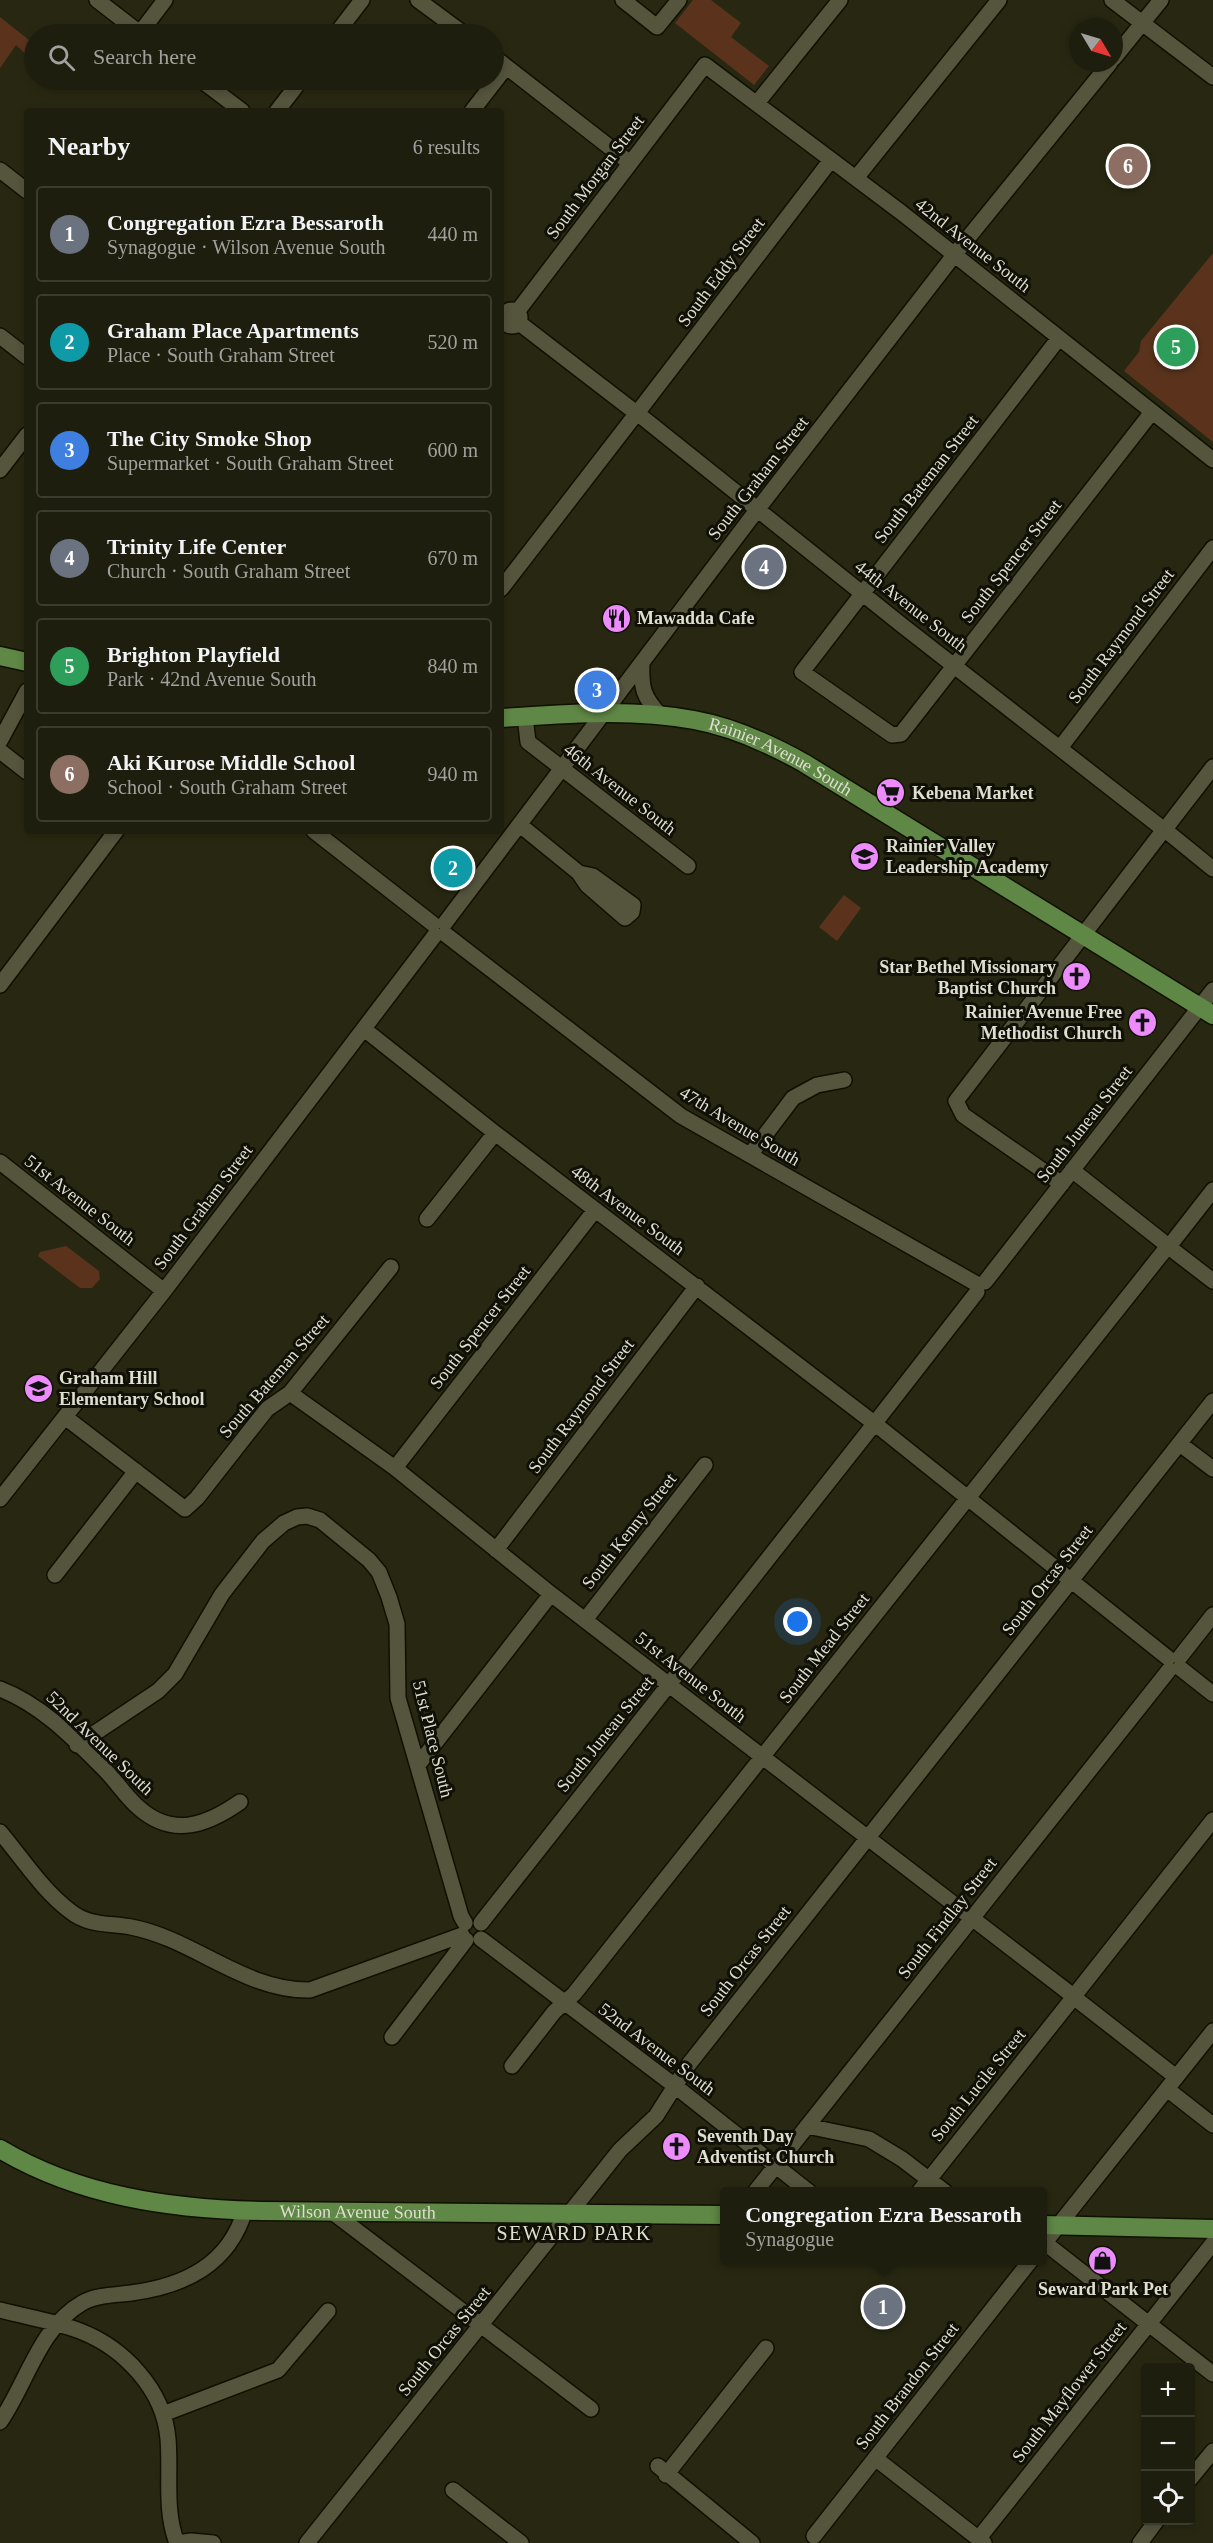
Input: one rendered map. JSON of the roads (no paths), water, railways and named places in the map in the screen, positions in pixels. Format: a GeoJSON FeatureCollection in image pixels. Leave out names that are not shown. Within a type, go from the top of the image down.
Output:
{"type":"FeatureCollection","features":[{"type":"Feature","properties":{"kind":"main road"},"geometry":{"type":"LineString","coordinates":[[0,656],[24,661]]}},
{"type":"Feature","properties":{"kind":"main road","name":"Rainier Avenue South"},"geometry":{"type":"LineString","coordinates":[[504,718],[604,714],[661,716],[719,726],[782,751],[1207,1011]]}},
{"type":"Feature","properties":{"kind":"main road","name":"Wilson Avenue South"},"geometry":{"type":"LineString","coordinates":[[0,2149],[51,2173],[116,2195],[163,2204],[245,2210],[720,2215]]}},
{"type":"Feature","properties":{"kind":"main road"},"geometry":{"type":"LineString","coordinates":[[1047,2235],[1213,2229]]}},
{"type":"Feature","properties":{"kind":"street"},"geometry":{"type":"LineString","coordinates":[[97,0],[128,24]]}},
{"type":"Feature","properties":{"kind":"street"},"geometry":{"type":"LineString","coordinates":[[148,24],[165,0]]}},
{"type":"Feature","properties":{"kind":"street"},"geometry":{"type":"LineString","coordinates":[[344,24],[362,0]]}},
{"type":"Feature","properties":{"kind":"street"},"geometry":{"type":"LineString","coordinates":[[418,0],[450,24]]}},
{"type":"Feature","properties":{"kind":"street"},"geometry":{"type":"LineString","coordinates":[[623,0],[657,27],[679,0]]}},
{"type":"Feature","properties":{"kind":"street"},"geometry":{"type":"LineString","coordinates":[[757,103],[840,0]]}},
{"type":"Feature","properties":{"kind":"street"},"geometry":{"type":"LineString","coordinates":[[856,178],[999,0]]}},
{"type":"Feature","properties":{"kind":"street"},"geometry":{"type":"LineString","coordinates":[[1112,0],[1213,77]]}},
{"type":"Feature","properties":{"kind":"street"},"geometry":{"type":"LineString","coordinates":[[1123,47],[1161,0]]}},
{"type":"Feature","properties":{"kind":"street"},"geometry":{"type":"LineString","coordinates":[[504,65],[630,164]]}},
{"type":"Feature","properties":{"kind":"street","name":"42nd Avenue South"},"geometry":{"type":"LineString","coordinates":[[705,65],[954,254],[1213,460]]}},
{"type":"Feature","properties":{"kind":"street","name":"South Morgan Street"},"geometry":{"type":"LineString","coordinates":[[508,319],[705,65]]}},
{"type":"Feature","properties":{"kind":"street","name":"South Graham Street"},"geometry":{"type":"LineString","coordinates":[[0,1499],[164,1291],[954,254],[1103,72]]}},
{"type":"Feature","properties":{"kind":"street"},"geometry":{"type":"LineString","coordinates":[[214,90],[238,108]]}},
{"type":"Feature","properties":{"kind":"street"},"geometry":{"type":"LineString","coordinates":[[279,108],[293,90]]}},
{"type":"Feature","properties":{"kind":"street"},"geometry":{"type":"LineString","coordinates":[[474,108],[484,90]]}},
{"type":"Feature","properties":{"kind":"street","name":"South Eddy Street"},"geometry":{"type":"LineString","coordinates":[[504,586],[831,160]]}},
{"type":"Feature","properties":{"kind":"street"},"geometry":{"type":"LineString","coordinates":[[0,170],[24,189]]}},
{"type":"Feature","properties":{"kind":"street","name":"44th Avenue South"},"geometry":{"type":"LineString","coordinates":[[508,319],[637,413],[1213,869]]}},
{"type":"Feature","properties":{"kind":"street"},"geometry":{"type":"LineString","coordinates":[[0,336],[24,355]]}},
{"type":"Feature","properties":{"kind":"street","name":"South Bateman Street"},"geometry":{"type":"LineString","coordinates":[[901,734],[892,735],[802,672],[1059,338]]}},
{"type":"Feature","properties":{"kind":"street","name":"South Spencer Street"},"geometry":{"type":"LineString","coordinates":[[901,734],[1152,412]]}},
{"type":"Feature","properties":{"kind":"street"},"geometry":{"type":"LineString","coordinates":[[0,470],[24,439]]}},
{"type":"Feature","properties":{"kind":"street","name":"South Raymond Street"},"geometry":{"type":"LineString","coordinates":[[1060,748],[1213,548]]}},
{"type":"Feature","properties":{"kind":"street"},"geometry":{"type":"LineString","coordinates":[[642,663],[643,692],[651,706],[661,716]]}},
{"type":"Feature","properties":{"kind":"street"},"geometry":{"type":"LineString","coordinates":[[0,741],[24,697]]}},
{"type":"Feature","properties":{"kind":"street","name":"46th Avenue South"},"geometry":{"type":"LineString","coordinates":[[525,717],[528,742],[688,866]]}},
{"type":"Feature","properties":{"kind":"street"},"geometry":{"type":"LineString","coordinates":[[0,751],[24,770]]}},
{"type":"Feature","properties":{"kind":"street"},"geometry":{"type":"LineString","coordinates":[[1062,1184],[963,1115],[956,1101],[977,1071],[977,1066],[984,1058],[990,1056],[1213,767]]}},
{"type":"Feature","properties":{"kind":"street"},"geometry":{"type":"LineString","coordinates":[[520,825],[579,873]]}},
{"type":"Feature","properties":{"kind":"street"},"geometry":{"type":"LineString","coordinates":[[0,985],[110,834]]}},
{"type":"Feature","properties":{"kind":"street","name":"47th Avenue South"},"geometry":{"type":"LineString","coordinates":[[318,834],[681,1116],[979,1285]]}},
{"type":"Feature","properties":{"kind":"street","name":"South Juneau Street"},"geometry":{"type":"LineString","coordinates":[[392,2037],[471,1932],[669,1685],[979,1285],[1072,1170],[1207,1011],[1213,990]]}},
{"type":"Feature","properties":{"kind":"street","name":"48th Avenue South"},"geometry":{"type":"LineString","coordinates":[[363,1029],[969,1497],[1070,1582],[1213,1694]]}},
{"type":"Feature","properties":{"kind":"street"},"geometry":{"type":"LineString","coordinates":[[750,1155],[793,1098],[817,1084],[844,1080]]}},
{"type":"Feature","properties":{"kind":"street"},"geometry":{"type":"LineString","coordinates":[[427,1219],[495,1133]]}},
{"type":"Feature","properties":{"kind":"street","name":"51st Avenue South"},"geometry":{"type":"LineString","coordinates":[[0,1162],[164,1291]]}},
{"type":"Feature","properties":{"kind":"street"},"geometry":{"type":"LineString","coordinates":[[1072,1170],[1213,1281]]}},
{"type":"Feature","properties":{"kind":"street","name":"South Mead Street"},"geometry":{"type":"LineString","coordinates":[[512,2066],[554,2012],[574,1994],[763,1758],[1213,1190]]}},
{"type":"Feature","properties":{"kind":"street","name":"South Spencer Street"},"geometry":{"type":"LineString","coordinates":[[395,1468],[595,1209]]}},
{"type":"Feature","properties":{"kind":"street","name":"South Bateman Street"},"geometry":{"type":"LineString","coordinates":[[136,1471],[185,1509],[197,1498],[267,1409],[290,1393],[391,1267]]}},
{"type":"Feature","properties":{"kind":"street","name":"South Raymond Street"},"geometry":{"type":"LineString","coordinates":[[496,1550],[697,1286]]}},
{"type":"Feature","properties":{"kind":"street","name":"51st Avenue South"},"geometry":{"type":"LineString","coordinates":[[290,1393],[395,1468],[551,1594],[1074,1997],[1172,2083],[1213,2125]]}},
{"type":"Feature","properties":{"kind":"street","name":"South Orcas Street"},"geometry":{"type":"LineString","coordinates":[[307,2543],[620,2150],[656,2116],[689,2064],[1213,1401]]}},
{"type":"Feature","properties":{"kind":"street"},"geometry":{"type":"LineString","coordinates":[[55,1575],[136,1471],[65,1417]]}},
{"type":"Feature","properties":{"kind":"street"},"geometry":{"type":"LineString","coordinates":[[1180,1444],[1213,1469]]}},
{"type":"Feature","properties":{"kind":"street","name":"South Kenny Street"},"geometry":{"type":"LineString","coordinates":[[585,1620],[705,1465]]}},
{"type":"Feature","properties":{"kind":"street","name":"51st Place South"},"geometry":{"type":"LineString","coordinates":[[77,1745],[158,1691],[175,1674],[222,1594],[263,1541],[284,1523],[307,1516],[320,1520],[355,1547],[379,1572],[397,1624],[398,1698],[461,1916],[471,1932]]}},
{"type":"Feature","properties":{"kind":"street"},"geometry":{"type":"LineString","coordinates":[[418,1765],[551,1594]]}},
{"type":"Feature","properties":{"kind":"street","name":"South Findlay Street"},"geometry":{"type":"LineString","coordinates":[[759,2187],[1213,1615]]}},
{"type":"Feature","properties":{"kind":"street","name":"52nd Avenue South"},"geometry":{"type":"LineString","coordinates":[[0,1689],[21,1697],[38,1708],[106,1772],[141,1810],[172,1825],[193,1826],[208,1822],[240,1802]]}},
{"type":"Feature","properties":{"kind":"street","name":"South Lucile Street"},"geometry":{"type":"LineString","coordinates":[[923,2187],[1213,1820]]}},
{"type":"Feature","properties":{"kind":"street"},"geometry":{"type":"LineString","coordinates":[[0,1832],[48,1889],[69,1911],[81,1918],[96,1923],[131,1927],[169,1939],[268,1985],[310,1990],[471,1932]]}},
{"type":"Feature","properties":{"kind":"street","name":"52nd Avenue South"},"geometry":{"type":"LineString","coordinates":[[471,1932],[675,2085],[803,2187]]}},
{"type":"Feature","properties":{"kind":"street"},"geometry":{"type":"LineString","coordinates":[[1213,2031],[1047,2235],[1148,2324],[1213,2374]]}},
{"type":"Feature","properties":{"kind":"street"},"geometry":{"type":"LineString","coordinates":[[807,2126],[869,2139],[939,2187]]}},
{"type":"Feature","properties":{"kind":"street"},"geometry":{"type":"LineString","coordinates":[[0,2422],[55,2324],[83,2302],[174,2285],[195,2275],[226,2249],[236,2236],[245,2210]]}},
{"type":"Feature","properties":{"kind":"street"},"geometry":{"type":"LineString","coordinates":[[330,2211],[591,2409]]}},
{"type":"Feature","properties":{"kind":"street","name":"South Mayflower Street"},"geometry":{"type":"LineString","coordinates":[[982,2541],[1213,2243]]}},
{"type":"Feature","properties":{"kind":"street","name":"South Brandon Street"},"geometry":{"type":"LineString","coordinates":[[813,2536],[1027,2265]]}},
{"type":"Feature","properties":{"kind":"street"},"geometry":{"type":"LineString","coordinates":[[0,2310],[55,2324],[96,2338],[133,2367],[153,2392],[163,2414],[168,2436],[170,2519],[177,2543],[191,2541],[213,2543]]}},
{"type":"Feature","properties":{"kind":"street"},"geometry":{"type":"LineString","coordinates":[[163,2414],[278,2370],[328,2311]]}},
{"type":"Feature","properties":{"kind":"street"},"geometry":{"type":"LineString","coordinates":[[752,2543],[662,2470],[766,2348]]}},
{"type":"Feature","properties":{"kind":"street"},"geometry":{"type":"LineString","coordinates":[[1195,2474],[1213,2451]]}},
{"type":"Feature","properties":{"kind":"street"},"geometry":{"type":"LineString","coordinates":[[875,2458],[982,2541]]}},
{"type":"Feature","properties":{"kind":"street"},"geometry":{"type":"LineString","coordinates":[[453,2490],[521,2543]]}},
{"type":"Feature","properties":{"kind":"street"},"geometry":{"type":"LineString","coordinates":[[1140,2543],[1153,2525]]}},
{"type":"Feature","properties":{"kind":"place","name":"Aki Kurose Middle School"},"geometry":{"type":"Point","coordinates":[1128,166]}},
{"type":"Feature","properties":{"kind":"place","name":"Brighton Playfield"},"geometry":{"type":"Point","coordinates":[1176,347]}},
{"type":"Feature","properties":{"kind":"place","name":"Trinity Life Center"},"geometry":{"type":"Point","coordinates":[764,567]}},
{"type":"Feature","properties":{"kind":"place","name":"Mawadda Cafe"},"geometry":{"type":"Point","coordinates":[616,618]}},
{"type":"Feature","properties":{"kind":"place","name":"The City Smoke Shop"},"geometry":{"type":"Point","coordinates":[597,690]}},
{"type":"Feature","properties":{"kind":"place","name":"Kebena Market"},"geometry":{"type":"Point","coordinates":[891,793]}},
{"type":"Feature","properties":{"kind":"place","name":"Rainier Valley Leadership Academy"},"geometry":{"type":"Point","coordinates":[865,856]}},
{"type":"Feature","properties":{"kind":"place","name":"Graham Place Apartments"},"geometry":{"type":"Point","coordinates":[453,868]}},
{"type":"Feature","properties":{"kind":"place","name":"Star Bethel Missionary Baptist Church"},"geometry":{"type":"Point","coordinates":[1077,977]}},
{"type":"Feature","properties":{"kind":"place","name":"Rainier Avenue Free Methodist Church"},"geometry":{"type":"Point","coordinates":[1143,1022]}},
{"type":"Feature","properties":{"kind":"place","name":"Graham Hill Elementary School"},"geometry":{"type":"Point","coordinates":[38,1388]}},
{"type":"Feature","properties":{"kind":"place","name":"Seventh Day Adventist Church"},"geometry":{"type":"Point","coordinates":[676,2146]}},
{"type":"Feature","properties":{"kind":"place","name":"Seward Park Pet"},"geometry":{"type":"Point","coordinates":[1103,2260]}},
{"type":"Feature","properties":{"kind":"place","name":"Congregation Ezra Bessaroth"},"geometry":{"type":"Point","coordinates":[883,2307]}},
{"type":"Feature","properties":{"kind":"district","name":"SEWARD PARK"},"geometry":{"type":"Point","coordinates":[574,2233]}}]}
